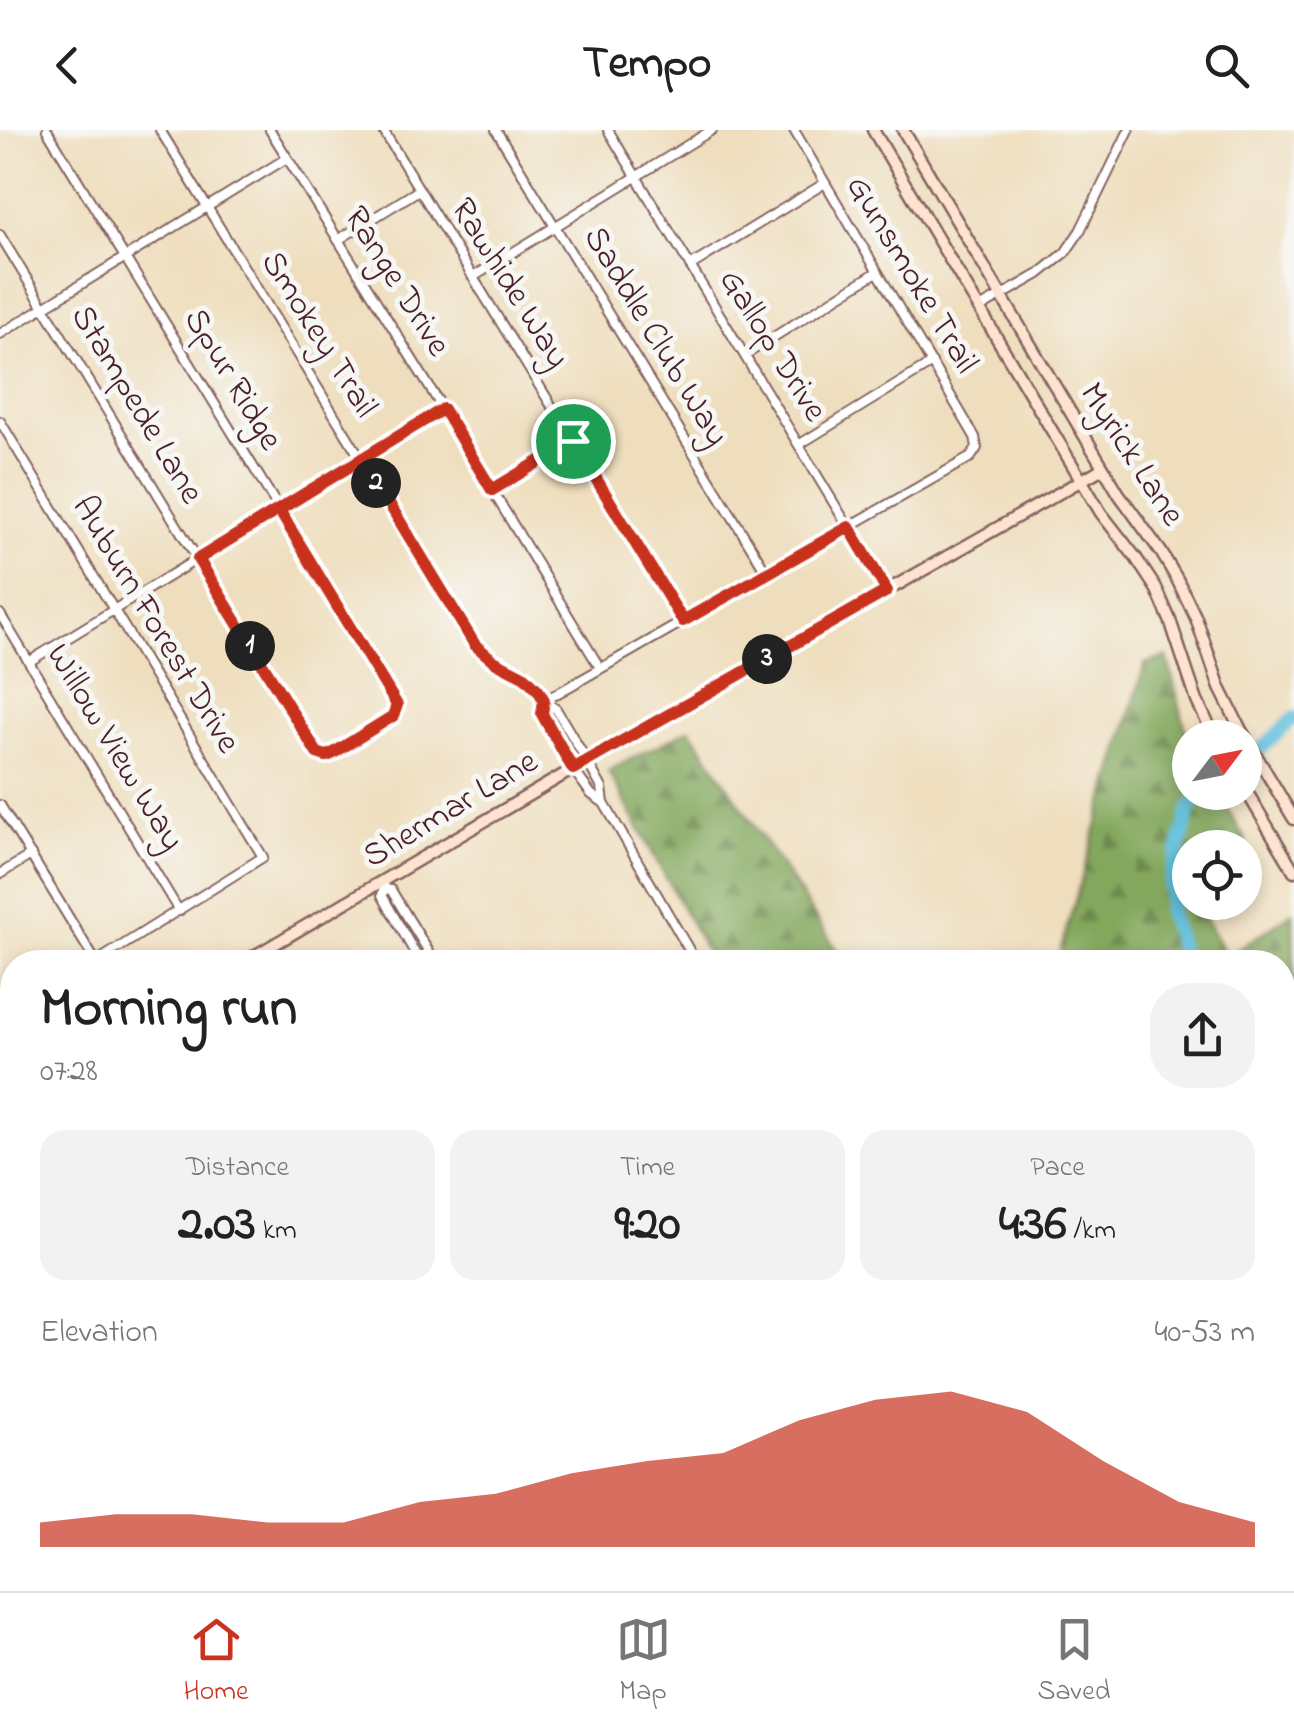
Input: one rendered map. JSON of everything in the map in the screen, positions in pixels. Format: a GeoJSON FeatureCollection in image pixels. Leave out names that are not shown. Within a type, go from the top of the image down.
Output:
{"type":"FeatureCollection","features":[{"type":"Feature","properties":{"kind":"street","name":"Spur Ridge"},"geometry":{"type":"LineString","coordinates":[[46,130],[396,700],[396,711],[388,720],[332,754],[320,756]]}},
{"type":"Feature","properties":{"kind":"street","name":"Smokey Trail"},"geometry":{"type":"LineString","coordinates":[[160,130],[475,645],[494,661],[525,677],[556,709],[602,788],[604,803]]}},
{"type":"Feature","properties":{"kind":"street","name":"Range Drive"},"geometry":{"type":"LineString","coordinates":[[270,130],[600,668]]}},
{"type":"Feature","properties":{"kind":"street","name":"Rawhide Way"},"geometry":{"type":"LineString","coordinates":[[382,130],[683,621]]}},
{"type":"Feature","properties":{"kind":"street","name":"Saddle Club Way"},"geometry":{"type":"LineString","coordinates":[[496,130],[767,573]]}},
{"type":"Feature","properties":{"kind":"street","name":"Gallop Drive"},"geometry":{"type":"LineString","coordinates":[[608,130],[887,591]]}},
{"type":"Feature","properties":{"kind":"street"},"geometry":{"type":"LineString","coordinates":[[473,277],[712,130]]}},
{"type":"Feature","properties":{"kind":"street"},"geometry":{"type":"LineString","coordinates":[[797,134],[812,130]]}},
{"type":"Feature","properties":{"kind":"street","name":"Myrick Lane"},"geometry":{"type":"LineString","coordinates":[[873,130],[1100,513],[1157,590],[1206,720]]}},
{"type":"Feature","properties":{"kind":"street","name":"Myrick Lane"},"geometry":{"type":"LineString","coordinates":[[903,130],[1103,468],[1177,579],[1196,618],[1220,688],[1294,820]]}},
{"type":"Feature","properties":{"kind":"street"},"geometry":{"type":"LineString","coordinates":[[978,309],[1048,268],[1071,245],[1129,130]]}},
{"type":"Feature","properties":{"kind":"street","name":"Gunsmoke Trail"},"geometry":{"type":"LineString","coordinates":[[797,134],[975,436],[977,448],[971,458],[849,527]]}},
{"type":"Feature","properties":{"kind":"street"},"geometry":{"type":"LineString","coordinates":[[0,334],[287,158]]}},
{"type":"Feature","properties":{"kind":"street"},"geometry":{"type":"LineString","coordinates":[[690,266],[825,183]]}},
{"type":"Feature","properties":{"kind":"street"},"geometry":{"type":"LineString","coordinates":[[338,240],[418,190]]}},
{"type":"Feature","properties":{"kind":"street","name":"Stampede Lane"},"geometry":{"type":"LineString","coordinates":[[0,235],[320,756]]}},
{"type":"Feature","properties":{"kind":"street"},"geometry":{"type":"LineString","coordinates":[[745,355],[878,272]]}},
{"type":"Feature","properties":{"kind":"street"},"geometry":{"type":"LineString","coordinates":[[800,444],[932,364]]}},
{"type":"Feature","properties":{"kind":"street"},"geometry":{"type":"LineString","coordinates":[[30,660],[443,409]]}},
{"type":"Feature","properties":{"kind":"street","name":"Auburn Forest Drive"},"geometry":{"type":"LineString","coordinates":[[0,421],[263,857],[179,911]]}},
{"type":"Feature","properties":{"kind":"street"},"geometry":{"type":"LineString","coordinates":[[492,490],[573,441]]}},
{"type":"Feature","properties":{"kind":"street","name":"Shermar Lane"},"geometry":{"type":"LineString","coordinates":[[266,950],[383,886],[573,769],[1103,468]]}},
{"type":"Feature","properties":{"kind":"street"},"geometry":{"type":"LineString","coordinates":[[544,700],[849,527]]}},
{"type":"Feature","properties":{"kind":"street","name":"Willow View Way"},"geometry":{"type":"LineString","coordinates":[[0,614],[179,911]]}},
{"type":"Feature","properties":{"kind":"street","name":"Smokey Trail"},"geometry":{"type":"LineString","coordinates":[[544,700],[542,714],[573,769],[591,794],[604,803]]}},
{"type":"Feature","properties":{"kind":"street"},"geometry":{"type":"LineString","coordinates":[[604,803],[689,950]]}},
{"type":"Feature","properties":{"kind":"street"},"geometry":{"type":"LineString","coordinates":[[0,805],[89,950]]}},
{"type":"Feature","properties":{"kind":"street"},"geometry":{"type":"LineString","coordinates":[[1258,810],[1294,871]]}},
{"type":"Feature","properties":{"kind":"street"},"geometry":{"type":"LineString","coordinates":[[0,874],[30,855]]}},
{"type":"Feature","properties":{"kind":"street"},"geometry":{"type":"LineString","coordinates":[[413,950],[382,895],[383,886],[391,890],[427,950]]}},
{"type":"Feature","properties":{"kind":"street"},"geometry":{"type":"LineString","coordinates":[[116,950],[179,911]]}},
{"type":"Feature","properties":{"kind":"green space"},"geometry":{"type":"Polygon","coordinates":[[[1167,657],[1183,720],[1172,720],[1172,810],[1228,810],[1240,830],[1172,830],[1172,920],[1206,920],[1223,950],[1061,950],[1145,664],[1167,657]]]}},
{"type":"Feature","properties":{"kind":"green space"},"geometry":{"type":"Polygon","coordinates":[[[690,729],[837,950],[705,950],[608,771],[690,729]]]}},
{"type":"Feature","properties":{"kind":"green space"},"geometry":{"type":"Polygon","coordinates":[[[1293,912],[1294,950],[1237,950],[1293,912]]]}},
{"type":"Feature","properties":{"kind":"waterway"},"geometry":{"type":"LineString","coordinates":[[1262,748],[1294,718]]}},
{"type":"Feature","properties":{"kind":"waterway"},"geometry":{"type":"LineString","coordinates":[[1180,950],[1169,912],[1171,878],[1189,810]]}},
{"type":"Feature","properties":{"kind":"route"},"geometry":{"type":"LineString","coordinates":[[443,409],[492,490],[573,441],[683,621],[849,527],[887,591],[573,769],[542,714],[544,700],[538,690],[525,677],[494,661],[475,645],[362,459],[279,510],[397,705],[393,716],[332,754],[320,756],[198,559],[443,409]]}}]}
